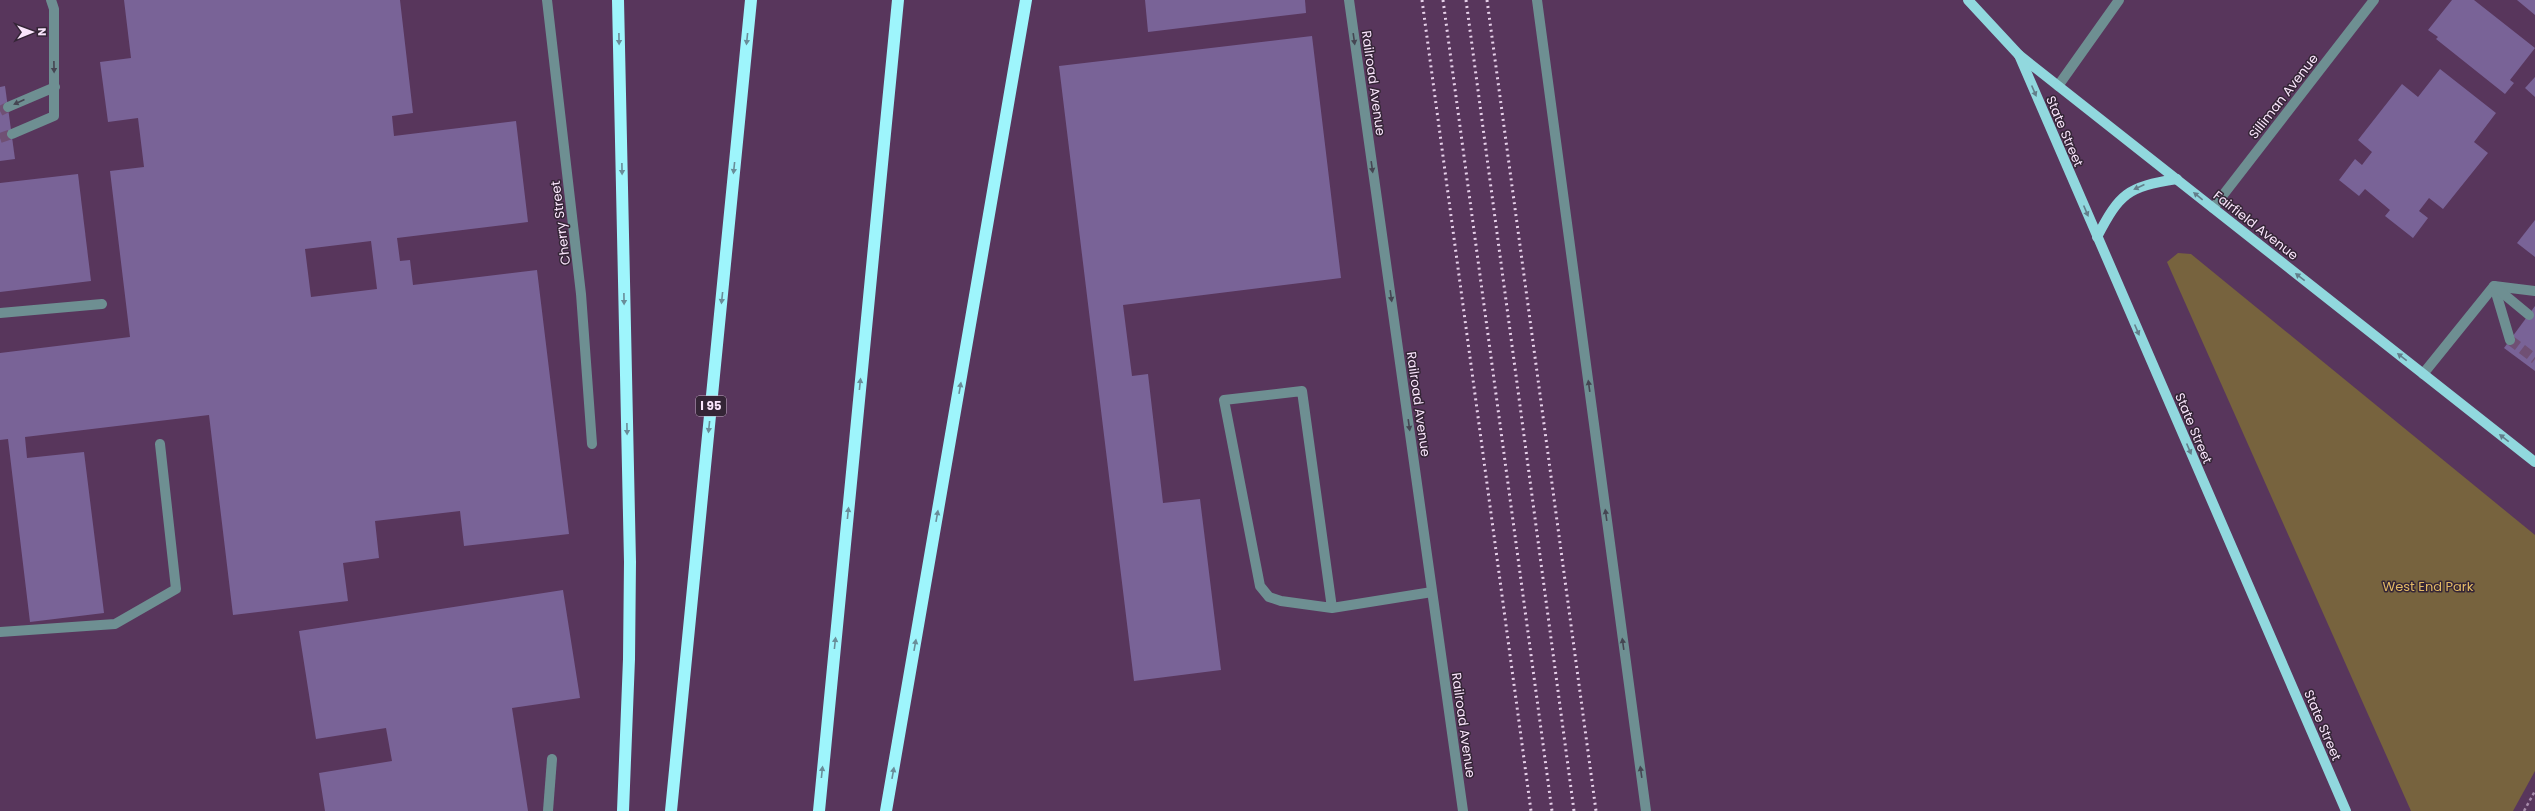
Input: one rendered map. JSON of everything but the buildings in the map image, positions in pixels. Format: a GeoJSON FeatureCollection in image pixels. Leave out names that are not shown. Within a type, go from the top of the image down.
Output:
{"type":"FeatureCollection","features":[{"type":"Feature","properties":{"kind":"highway"},"geometry":{"type":"LineString","coordinates":[[618,0],[630,562],[629,667],[623,811]]}},
{"type":"Feature","properties":{"kind":"highway","name":"I 95"},"geometry":{"type":"LineString","coordinates":[[671,811],[751,0]]}},
{"type":"Feature","properties":{"kind":"highway"},"geometry":{"type":"LineString","coordinates":[[819,811],[898,0]]}},
{"type":"Feature","properties":{"kind":"highway"},"geometry":{"type":"LineString","coordinates":[[886,811],[1026,0]]}},
{"type":"Feature","properties":{"kind":"main road","name":"Fairfield Avenue"},"geometry":{"type":"LineString","coordinates":[[1968,0],[2019,56],[2535,462]]}},
{"type":"Feature","properties":{"kind":"main road","name":"State Street"},"geometry":{"type":"LineString","coordinates":[[2019,56],[2346,811]]}},
{"type":"Feature","properties":{"kind":"main road"},"geometry":{"type":"LineString","coordinates":[[2097,237],[2112,207],[2127,193],[2146,184],[2176,179]]}},
{"type":"Feature","properties":{"kind":"street"},"geometry":{"type":"LineString","coordinates":[[12,134],[54,116],[54,9],[51,0]]}},
{"type":"Feature","properties":{"kind":"street","name":"Cherry Street"},"geometry":{"type":"LineString","coordinates":[[547,0],[581,294],[592,444]]}},
{"type":"Feature","properties":{"kind":"street","name":"Railroad Avenue"},"geometry":{"type":"LineString","coordinates":[[1349,0],[1463,811]]}},
{"type":"Feature","properties":{"kind":"street"},"geometry":{"type":"LineString","coordinates":[[1537,0],[1646,811]]}},
{"type":"Feature","properties":{"kind":"street"},"geometry":{"type":"LineString","coordinates":[[2058,86],[2119,0]]}},
{"type":"Feature","properties":{"kind":"street","name":"Silliman Avenue"},"geometry":{"type":"LineString","coordinates":[[2213,208],[2374,0]]}},
{"type":"Feature","properties":{"kind":"street"},"geometry":{"type":"LineString","coordinates":[[8,107],[55,87]]}},
{"type":"Feature","properties":{"kind":"street"},"geometry":{"type":"LineString","coordinates":[[2423,374],[2494,286]]}},
{"type":"Feature","properties":{"kind":"street"},"geometry":{"type":"LineString","coordinates":[[2494,286],[2535,291]]}},
{"type":"Feature","properties":{"kind":"street"},"geometry":{"type":"LineString","coordinates":[[2494,286],[2529,315]]}},
{"type":"Feature","properties":{"kind":"street"},"geometry":{"type":"LineString","coordinates":[[2494,286],[2510,340]]}},
{"type":"Feature","properties":{"kind":"street"},"geometry":{"type":"LineString","coordinates":[[0,313],[102,304]]}},
{"type":"Feature","properties":{"kind":"street"},"geometry":{"type":"LineString","coordinates":[[1332,608],[1302,391],[1224,400],[1260,586],[1269,597],[1281,602],[1332,608],[1432,592]]}},
{"type":"Feature","properties":{"kind":"street"},"geometry":{"type":"LineString","coordinates":[[0,632],[115,624],[176,589],[160,444]]}},
{"type":"Feature","properties":{"kind":"street"},"geometry":{"type":"LineString","coordinates":[[548,811],[552,759]]}},
{"type":"Feature","properties":{"kind":"path"},"geometry":{"type":"LineString","coordinates":[[2524,811],[2535,791]]}},
{"type":"Feature","properties":{"kind":"green space","name":"West End Park"},"geometry":{"type":"Polygon","coordinates":[[[2178,253],[2191,254],[2535,535],[2535,771],[2513,811],[2411,811],[2167,262],[2178,253]]]}},
{"type":"Feature","properties":{"kind":"tunnel"},"geometry":{"type":"LineString","coordinates":[[0,111],[8,107]]}},
{"type":"Feature","properties":{"kind":"tunnel"},"geometry":{"type":"LineString","coordinates":[[0,138],[12,134]]}},
{"type":"Feature","properties":{"kind":"tunnel"},"geometry":{"type":"LineString","coordinates":[[2510,340],[2535,359]]}},
{"type":"Feature","properties":{"kind":"railway"},"geometry":{"type":"LineString","coordinates":[[1422,0],[1531,811]]}},
{"type":"Feature","properties":{"kind":"railway"},"geometry":{"type":"LineString","coordinates":[[1443,0],[1552,811]]}},
{"type":"Feature","properties":{"kind":"railway"},"geometry":{"type":"LineString","coordinates":[[1466,0],[1574,811]]}},
{"type":"Feature","properties":{"kind":"railway"},"geometry":{"type":"LineString","coordinates":[[1487,0],[1596,811]]}}]}
